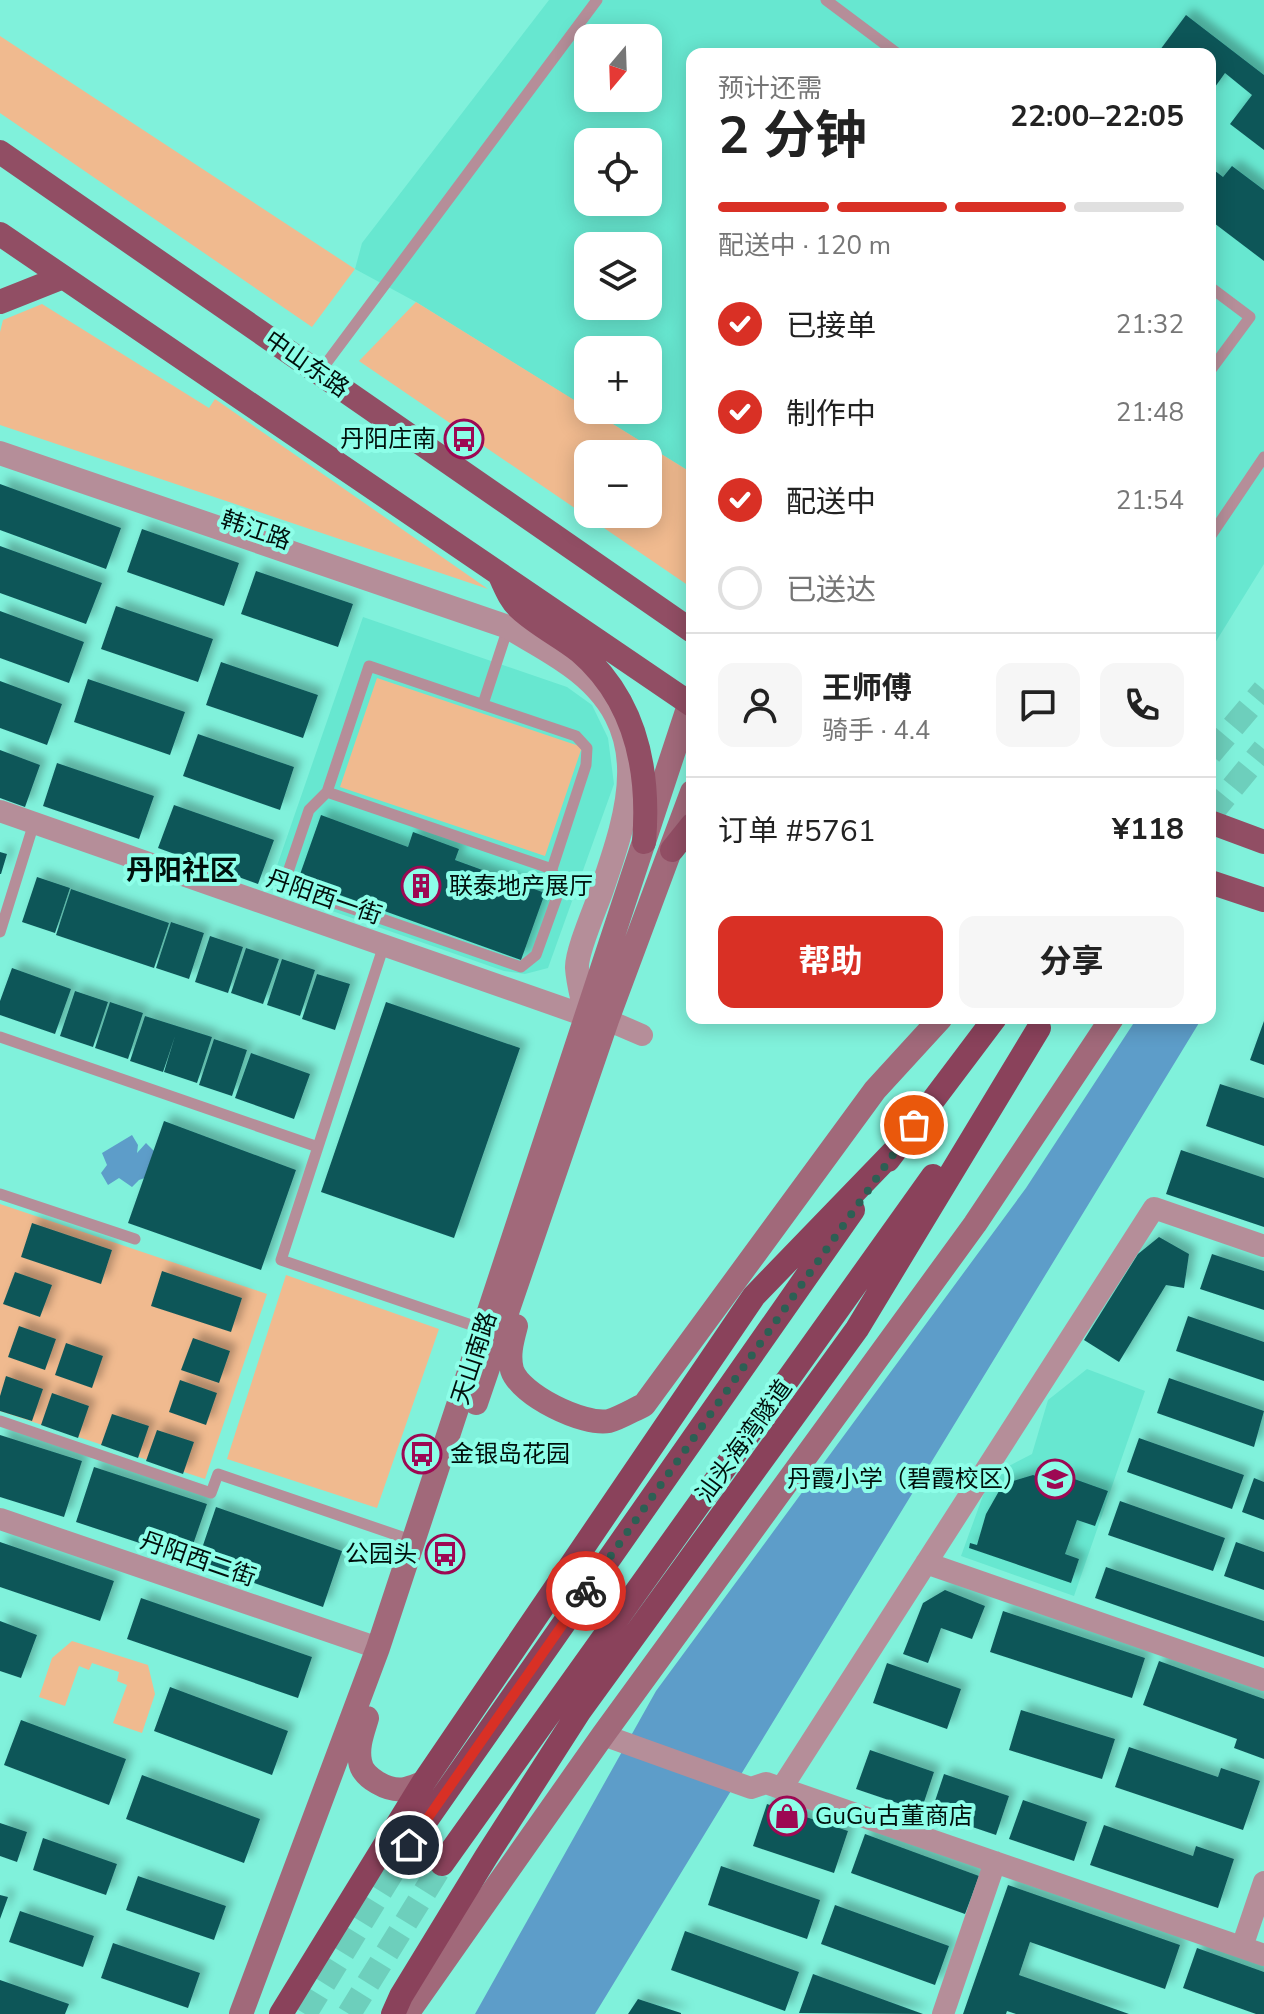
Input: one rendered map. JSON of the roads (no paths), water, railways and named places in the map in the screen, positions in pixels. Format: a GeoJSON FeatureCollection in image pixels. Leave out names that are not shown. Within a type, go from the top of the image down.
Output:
{"type":"FeatureCollection","features":[{"type":"Feature","properties":{"kind":"highway","name":"汕头海湾隧道"},"geometry":{"type":"LineString","coordinates":[[409,1845],[898,1147],[990,1024]]}},
{"type":"Feature","properties":{"kind":"highway","name":"汕头海湾隧道"},"geometry":{"type":"LineString","coordinates":[[442,1864],[1042,1024]]}},
{"type":"Feature","properties":{"kind":"highway"},"geometry":{"type":"LineString","coordinates":[[393,2014],[486,1857],[579,1712],[857,1329],[1042,1024]]}},
{"type":"Feature","properties":{"kind":"highway"},"geometry":{"type":"LineString","coordinates":[[281,2014],[423,1783],[754,1296],[898,1147]]}},
{"type":"Feature","properties":{"kind":"main road","name":"中山东路"},"geometry":{"type":"LineString","coordinates":[[0,152],[686,627]]}},
{"type":"Feature","properties":{"kind":"main road"},"geometry":{"type":"LineString","coordinates":[[0,234],[686,699]]}},
{"type":"Feature","properties":{"kind":"main road"},"geometry":{"type":"LineString","coordinates":[[0,302],[63,277]]}},
{"type":"Feature","properties":{"kind":"main road"},"geometry":{"type":"LineString","coordinates":[[497,571],[517,606],[579,651],[607,679],[625,708],[637,739],[643,767],[644,842]]}},
{"type":"Feature","properties":{"kind":"main road","name":"天山南路"},"geometry":{"type":"LineString","coordinates":[[423,1783],[402,1790],[382,1785],[367,1776],[360,1763],[360,1738],[539,1220],[644,842],[686,717]]}},
{"type":"Feature","properties":{"kind":"main road","name":"天山南路"},"geometry":{"type":"LineString","coordinates":[[241,2014],[378,1648],[483,1329],[596,1018],[672,850],[686,809]]}},
{"type":"Feature","properties":{"kind":"main road"},"geometry":{"type":"LineString","coordinates":[[1216,824],[1264,842]]}},
{"type":"Feature","properties":{"kind":"main road"},"geometry":{"type":"LineString","coordinates":[[672,850],[686,832]]}},
{"type":"Feature","properties":{"kind":"main road"},"geometry":{"type":"LineString","coordinates":[[1216,884],[1261,899]]}},
{"type":"Feature","properties":{"kind":"main road"},"geometry":{"type":"LineString","coordinates":[[539,1220],[534,1267],[510,1347],[511,1368],[516,1380],[532,1395],[551,1406],[607,1421],[644,1405],[875,1090],[936,1024]]}},
{"type":"Feature","properties":{"kind":"main road"},"geometry":{"type":"LineString","coordinates":[[407,2014],[610,1737],[975,1224],[1108,1024]]}},
{"type":"Feature","properties":{"kind":"street","name":"韩江路"},"geometry":{"type":"LineString","coordinates":[[0,441],[478,608],[508,627]]}},
{"type":"Feature","properties":{"kind":"street","name":"韩江路"},"geometry":{"type":"LineString","coordinates":[[0,453],[508,627]]}},
{"type":"Feature","properties":{"kind":"street"},"geometry":{"type":"LineString","coordinates":[[508,627],[573,667],[605,697],[624,734],[631,768],[623,830],[576,965],[596,1018]]}},
{"type":"Feature","properties":{"kind":"street","name":"丹阳西一街"},"geometry":{"type":"LineString","coordinates":[[0,811],[642,1035]]}},
{"type":"Feature","properties":{"kind":"street"},"geometry":{"type":"LineString","coordinates":[[781,1789],[1154,1208],[1264,1246]]}},
{"type":"Feature","properties":{"kind":"street","name":"丹阳西二街"},"geometry":{"type":"LineString","coordinates":[[0,1519],[378,1648]]}},
{"type":"Feature","properties":{"kind":"street"},"geometry":{"type":"LineString","coordinates":[[926,1563],[1264,1680]]}},
{"type":"Feature","properties":{"kind":"street"},"geometry":{"type":"LineString","coordinates":[[610,1737],[751,1788],[766,1783],[1264,1955]]}},
{"type":"Feature","properties":{"kind":"street"},"geometry":{"type":"LineString","coordinates":[[943,2014],[995,1862]]}},
{"type":"Feature","properties":{"kind":"street"},"geometry":{"type":"LineString","coordinates":[[1242,1947],[1264,1882]]}},
{"type":"Feature","properties":{"kind":"lane"},"geometry":{"type":"LineString","coordinates":[[319,373],[597,0]]}},
{"type":"Feature","properties":{"kind":"lane"},"geometry":{"type":"LineString","coordinates":[[826,0],[890,48]]}},
{"type":"Feature","properties":{"kind":"lane"},"geometry":{"type":"LineString","coordinates":[[1216,292],[1250,317],[1216,363]]}},
{"type":"Feature","properties":{"kind":"lane"},"geometry":{"type":"LineString","coordinates":[[1216,528],[1264,457]]}},
{"type":"Feature","properties":{"kind":"lane"},"geometry":{"type":"LineString","coordinates":[[483,704],[508,627]]}},
{"type":"Feature","properties":{"kind":"lane"},"geometry":{"type":"LineString","coordinates":[[369,666],[483,704],[576,736],[587,748],[586,765],[552,869],[558,894],[536,955],[521,967],[295,889],[288,872],[309,810],[327,792],[369,666]]}},
{"type":"Feature","properties":{"kind":"lane"},"geometry":{"type":"LineString","coordinates":[[327,792],[552,869]]}},
{"type":"Feature","properties":{"kind":"lane"},"geometry":{"type":"LineString","coordinates":[[0,932],[34,823]]}},
{"type":"Feature","properties":{"kind":"lane"},"geometry":{"type":"LineString","coordinates":[[384,945],[281,1260],[483,1329]]}},
{"type":"Feature","properties":{"kind":"lane"},"geometry":{"type":"LineString","coordinates":[[0,1037],[318,1147]]}},
{"type":"Feature","properties":{"kind":"lane"},"geometry":{"type":"LineString","coordinates":[[0,1194],[135,1239]]}},
{"type":"Feature","properties":{"kind":"lane"},"geometry":{"type":"LineString","coordinates":[[0,1421],[211,1493],[218,1474],[414,1541]]}},
{"type":"Feature","properties":{"kind":"water"},"geometry":{"type":"Polygon","coordinates":[[[1133,1024],[1198,1024],[595,2014],[475,2014],[656,1691],[1026,1188],[1133,1024]]]}},
{"type":"Feature","properties":{"kind":"water"},"geometry":{"type":"Polygon","coordinates":[[[132,1135],[138,1145],[137,1153],[146,1143],[161,1158],[156,1174],[139,1180],[132,1187],[119,1178],[108,1185],[101,1173],[107,1165],[102,1153],[132,1135]]]}},
{"type":"Feature","properties":{"kind":"tunnel"},"geometry":{"type":"LineString","coordinates":[[1216,747],[1264,690]]}},
{"type":"Feature","properties":{"kind":"tunnel"},"geometry":{"type":"LineString","coordinates":[[1216,808],[1264,749]]}},
{"type":"Feature","properties":{"kind":"tunnel"},"geometry":{"type":"LineString","coordinates":[[305,2014],[409,1845]]}},
{"type":"Feature","properties":{"kind":"tunnel"},"geometry":{"type":"LineString","coordinates":[[349,2014],[442,1864]]}},
{"type":"Feature","properties":{"kind":"place","name":"丹阳庄南"},"geometry":{"type":"Point","coordinates":[464,439]}},
{"type":"Feature","properties":{"kind":"place","name":"联泰地产展厅"},"geometry":{"type":"Point","coordinates":[421,886]}},
{"type":"Feature","properties":{"kind":"place","name":"金银岛花园"},"geometry":{"type":"Point","coordinates":[422,1454]}},
{"type":"Feature","properties":{"kind":"place","name":"丹霞小学（碧霞校区）"},"geometry":{"type":"Point","coordinates":[1055,1479]}},
{"type":"Feature","properties":{"kind":"place","name":"公园头"},"geometry":{"type":"Point","coordinates":[445,1554]}},
{"type":"Feature","properties":{"kind":"place","name":"GuGu古董商店"},"geometry":{"type":"Point","coordinates":[787,1816]}},
{"type":"Feature","properties":{"kind":"district","name":"丹阳社区"},"geometry":{"type":"Point","coordinates":[182,870]}}]}
